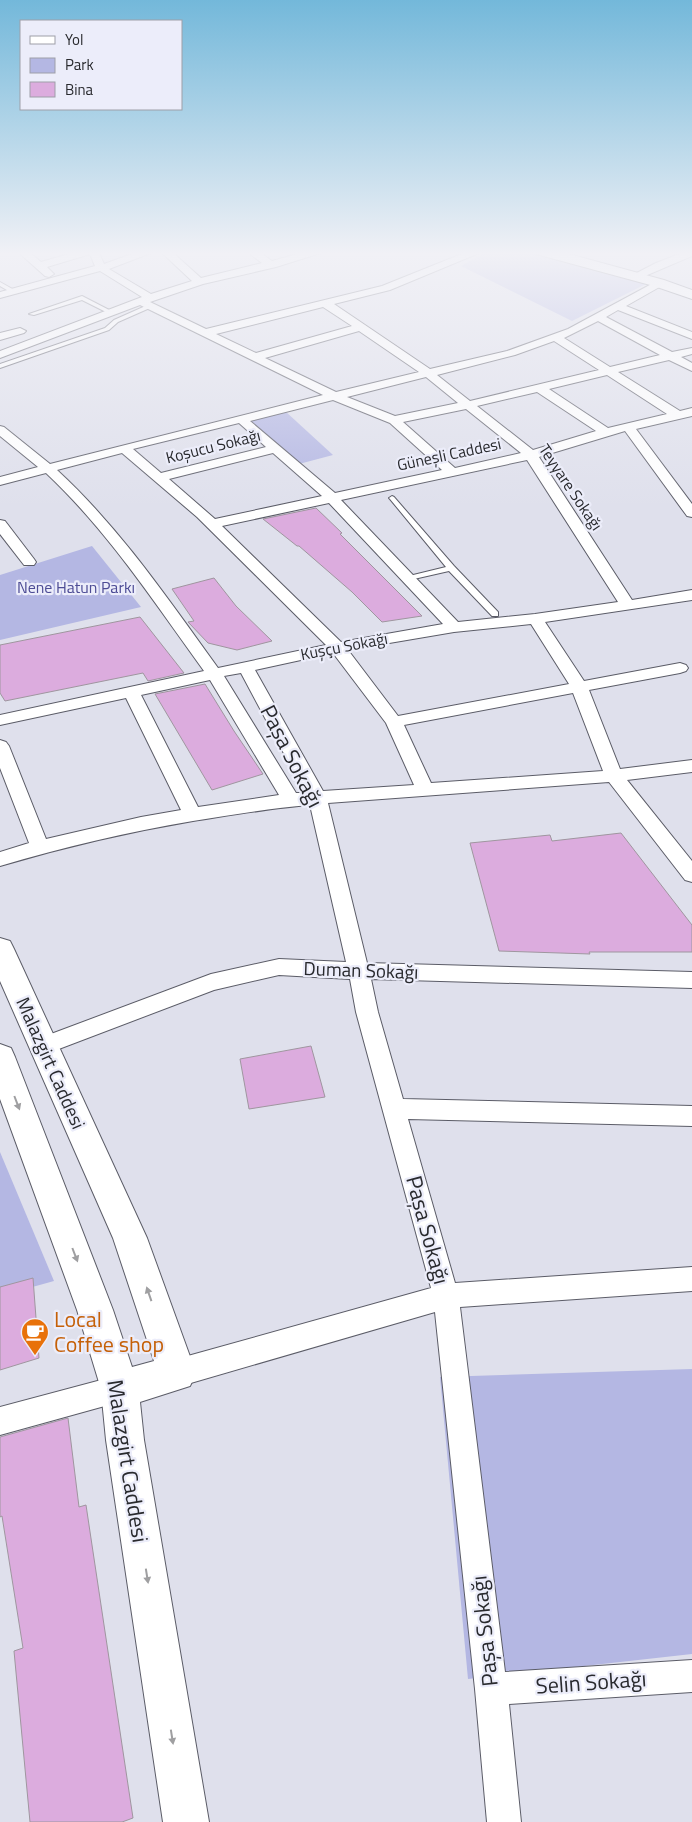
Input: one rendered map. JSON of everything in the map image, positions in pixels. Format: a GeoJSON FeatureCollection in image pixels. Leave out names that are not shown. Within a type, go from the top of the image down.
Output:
{"type":"FeatureCollection","features":[{"type":"Feature","properties":{"kind":"main road","name":"Malazgirt Caddesi"},"geometry":{"type":"LineString","coordinates":[[0,949],[130,1238],[177,1373]]}},
{"type":"Feature","properties":{"kind":"main road","name":"Malazgirt Caddesi"},"geometry":{"type":"LineString","coordinates":[[0,1057],[95,1310],[120,1389],[127,1450],[186,1822]]}},
{"type":"Feature","properties":{"kind":"main road"},"geometry":{"type":"LineString","coordinates":[[120,1389],[177,1373]]}},
{"type":"Feature","properties":{"kind":"street"},"geometry":{"type":"LineString","coordinates":[[0,355],[51,336]]}},
{"type":"Feature","properties":{"kind":"street"},"geometry":{"type":"LineString","coordinates":[[211,336],[334,396],[394,420],[451,471]]}},
{"type":"Feature","properties":{"kind":"street"},"geometry":{"type":"LineString","coordinates":[[255,357],[328,336]]}},
{"type":"Feature","properties":{"kind":"street","name":"Teyyare Sokağı"},"geometry":{"type":"LineString","coordinates":[[373,336],[428,373],[531,455],[628,605]]}},
{"type":"Feature","properties":{"kind":"street"},"geometry":{"type":"LineString","coordinates":[[634,336],[692,368]]}},
{"type":"Feature","properties":{"kind":"street"},"geometry":{"type":"LineString","coordinates":[[0,481],[124,448],[511,353],[555,337],[677,415]]}},
{"type":"Feature","properties":{"kind":"street"},"geometry":{"type":"LineString","coordinates":[[394,420],[468,405],[692,351]]}},
{"type":"Feature","properties":{"kind":"street"},"geometry":{"type":"LineString","coordinates":[[539,388],[606,432]]}},
{"type":"Feature","properties":{"kind":"street","name":"Güneşli Caddesi"},"geometry":{"type":"LineString","coordinates":[[212,524],[531,455],[606,432],[692,412]]}},
{"type":"Feature","properties":{"kind":"street"},"geometry":{"type":"LineString","coordinates":[[241,419],[331,497],[454,627]]}},
{"type":"Feature","properties":{"kind":"street"},"geometry":{"type":"LineString","coordinates":[[628,427],[692,513]]}},
{"type":"Feature","properties":{"kind":"street","name":"Paşa Sokağı"},"geometry":{"type":"LineString","coordinates":[[0,430],[48,468],[79,497],[119,543],[214,673],[291,800]]}},
{"type":"Feature","properties":{"kind":"street"},"geometry":{"type":"LineString","coordinates":[[124,448],[160,477],[212,524],[336,647],[394,722],[425,790]]}},
{"type":"Feature","properties":{"kind":"street","name":"Koşucu Sokağı"},"geometry":{"type":"LineString","coordinates":[[160,477],[274,448]]}},
{"type":"Feature","properties":{"kind":"street"},"geometry":{"type":"LineString","coordinates":[[0,524],[29,562]]}},
{"type":"Feature","properties":{"kind":"street","name":"Kuşçu Sokağı"},"geometry":{"type":"LineString","coordinates":[[0,720],[336,647],[454,627],[535,619],[692,595]]}},
{"type":"Feature","properties":{"kind":"street"},"geometry":{"type":"LineString","coordinates":[[535,619],[579,686],[614,776],[692,876]]}},
{"type":"Feature","properties":{"kind":"street","name":"Paşa Sokağı"},"geometry":{"type":"LineString","coordinates":[[245,666],[318,798],[367,1012],[446,1296],[491,1689],[504,1822]]}},
{"type":"Feature","properties":{"kind":"street"},"geometry":{"type":"LineString","coordinates":[[394,722],[680,668]]}},
{"type":"Feature","properties":{"kind":"street"},"geometry":{"type":"LineString","coordinates":[[131,691],[193,815]]}},
{"type":"Feature","properties":{"kind":"street"},"geometry":{"type":"LineString","coordinates":[[0,746],[40,847]]}},
{"type":"Feature","properties":{"kind":"street"},"geometry":{"type":"LineString","coordinates":[[0,859],[40,847],[142,823],[291,800],[614,776],[692,766]]}},
{"type":"Feature","properties":{"kind":"street","name":"Duman Sokağı"},"geometry":{"type":"LineString","coordinates":[[44,1046],[211,982],[279,967],[358,972],[692,980]]}},
{"type":"Feature","properties":{"kind":"street"},"geometry":{"type":"LineString","coordinates":[[394,1109],[692,1116]]}},
{"type":"Feature","properties":{"kind":"street"},"geometry":{"type":"LineString","coordinates":[[177,1373],[446,1296],[692,1279]]}},
{"type":"Feature","properties":{"kind":"street"},"geometry":{"type":"LineString","coordinates":[[0,1420],[120,1389]]}},
{"type":"Feature","properties":{"kind":"street","name":"Selin Sokağı"},"geometry":{"type":"LineString","coordinates":[[491,1689],[692,1676]]}},
{"type":"Feature","properties":{"kind":"lane"},"geometry":{"type":"LineString","coordinates":[[0,366],[86,336]]}},
{"type":"Feature","properties":{"kind":"lane"},"geometry":{"type":"LineString","coordinates":[[392,498],[451,568],[495,614]]}},
{"type":"Feature","properties":{"kind":"lane"},"geometry":{"type":"LineString","coordinates":[[408,579],[451,568]]}},
{"type":"Feature","properties":{"kind":"green space"},"geometry":{"type":"Polygon","coordinates":[[[285,411],[333,455],[299,464],[250,421],[285,411]]]}},
{"type":"Feature","properties":{"kind":"green space","name":"Nene Hatun Parkı"},"geometry":{"type":"Polygon","coordinates":[[[92,546],[141,607],[0,640],[0,575],[92,546]]]}},
{"type":"Feature","properties":{"kind":"green space"},"geometry":{"type":"Polygon","coordinates":[[[0,1152],[54,1281],[0,1296],[0,1152]]]}},
{"type":"Feature","properties":{"kind":"green space"},"geometry":{"type":"Polygon","coordinates":[[[692,1369],[692,1654],[468,1679],[440,1377],[692,1369]]]}},
{"type":"Feature","properties":{"kind":"building"},"geometry":{"type":"Polygon","coordinates":[[[316,508],[422,616],[382,622],[352,592],[299,546],[263,519],[316,508]]]}},
{"type":"Feature","properties":{"kind":"building"},"geometry":{"type":"Polygon","coordinates":[[[214,578],[236,606],[272,641],[237,650],[208,643],[188,622],[194,621],[172,589],[214,578]]]}},
{"type":"Feature","properties":{"kind":"building"},"geometry":{"type":"Polygon","coordinates":[[[140,617],[184,673],[148,681],[143,673],[5,701],[0,693],[0,645],[140,617]]]}},
{"type":"Feature","properties":{"kind":"building"},"geometry":{"type":"Polygon","coordinates":[[[205,684],[263,774],[212,790],[155,694],[205,684]]]}},
{"type":"Feature","properties":{"kind":"building"},"geometry":{"type":"Polygon","coordinates":[[[621,833],[692,925],[692,952],[589,952],[590,954],[499,951],[470,843],[550,835],[552,841],[621,833]]]}},
{"type":"Feature","properties":{"kind":"building"},"geometry":{"type":"Polygon","coordinates":[[[311,1046],[325,1097],[249,1109],[240,1059],[311,1046]]]}},
{"type":"Feature","properties":{"kind":"building"},"geometry":{"type":"Polygon","coordinates":[[[33,1278],[39,1358],[0,1370],[0,1287],[33,1278]]]}},
{"type":"Feature","properties":{"kind":"building"},"geometry":{"type":"Polygon","coordinates":[[[68,1418],[79,1507],[86,1505],[133,1818],[122,1822],[30,1822],[14,1651],[23,1648],[2,1516],[0,1517],[0,1437],[68,1418]]]}},
{"type":"Feature","properties":{"kind":"place","name":"Local Coffee shop"},"geometry":{"type":"Point","coordinates":[35,1356]}}]}
